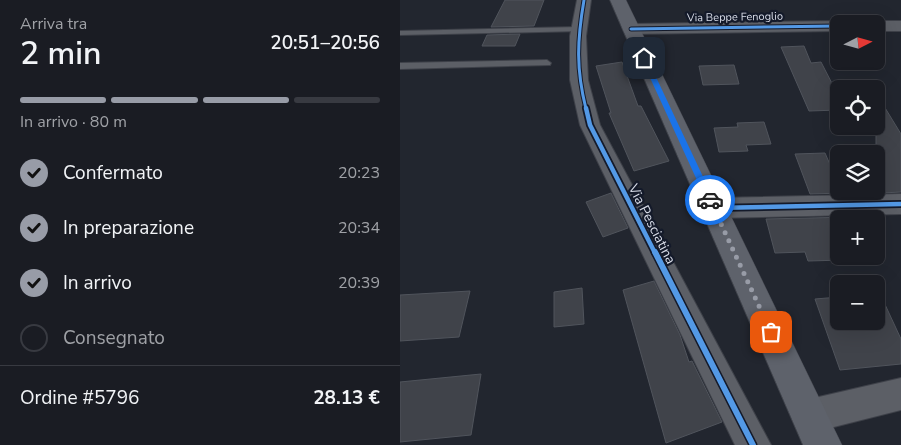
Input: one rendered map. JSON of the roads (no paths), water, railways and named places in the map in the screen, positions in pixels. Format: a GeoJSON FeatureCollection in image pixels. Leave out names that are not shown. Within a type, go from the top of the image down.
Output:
{"type":"FeatureCollection","features":[{"type":"Feature","properties":{"kind":"main road"},"geometry":{"type":"LineString","coordinates":[[618,0],[823,445]]}},
{"type":"Feature","properties":{"kind":"street","name":"Via Pesciatina"},"geometry":{"type":"LineString","coordinates":[[584,0],[579,29],[579,80],[590,126],[753,445]]}},
{"type":"Feature","properties":{"kind":"street","name":"Via Beppe Fenoglio"},"geometry":{"type":"LineString","coordinates":[[631,29],[830,26]]}},
{"type":"Feature","properties":{"kind":"street"},"geometry":{"type":"LineString","coordinates":[[885,26],[901,26]]}},
{"type":"Feature","properties":{"kind":"street"},"geometry":{"type":"LineString","coordinates":[[714,208],[901,204]]}},
{"type":"Feature","properties":{"kind":"street"},"geometry":{"type":"LineString","coordinates":[[810,416],[901,394]]}},
{"type":"Feature","properties":{"kind":"lane"},"geometry":{"type":"LineString","coordinates":[[400,33],[579,29]]}},
{"type":"Feature","properties":{"kind":"lane"},"geometry":{"type":"LineString","coordinates":[[400,66],[547,63]]}}]}
